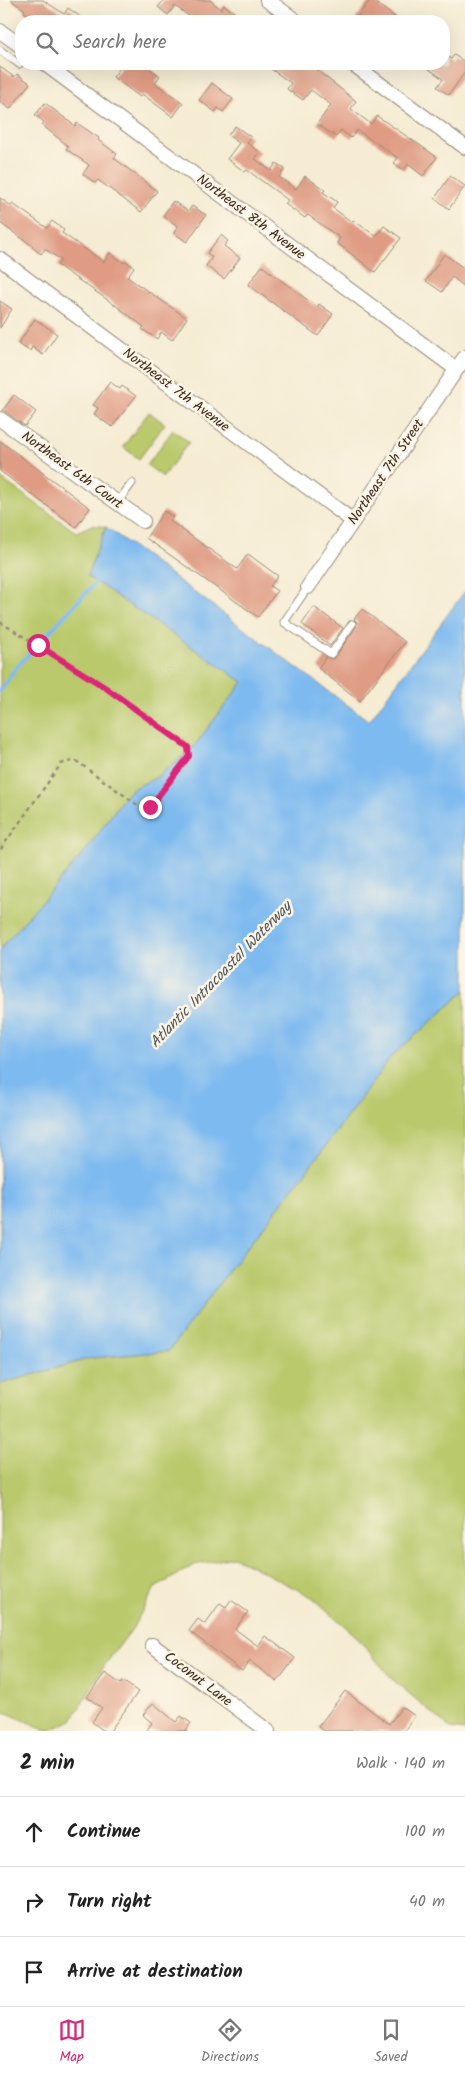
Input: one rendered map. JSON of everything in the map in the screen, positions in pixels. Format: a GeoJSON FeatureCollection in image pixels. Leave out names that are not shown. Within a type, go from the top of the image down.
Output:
{"type":"FeatureCollection","features":[{"type":"Feature","properties":{"kind":"street"},"geometry":{"type":"LineString","coordinates":[[267,0],[288,15]]}},
{"type":"Feature","properties":{"kind":"street"},"geometry":{"type":"LineString","coordinates":[[2,36],[15,43]]}},
{"type":"Feature","properties":{"kind":"street","name":"Northeast 8th Avenue"},"geometry":{"type":"LineString","coordinates":[[53,70],[456,369]]}},
{"type":"Feature","properties":{"kind":"street"},"geometry":{"type":"LineString","coordinates":[[361,70],[465,147]]}},
{"type":"Feature","properties":{"kind":"street","name":"Northeast 7th Avenue"},"geometry":{"type":"LineString","coordinates":[[0,259],[353,521]]}},
{"type":"Feature","properties":{"kind":"street","name":"Northeast 7th Street"},"geometry":{"type":"LineString","coordinates":[[308,587],[465,357]]}},
{"type":"Feature","properties":{"kind":"street","name":"Northeast 6th Court"},"geometry":{"type":"LineString","coordinates":[[0,419],[143,521]]}},
{"type":"Feature","properties":{"kind":"street","name":"Coconut Lane"},"geometry":{"type":"LineString","coordinates":[[152,1645],[268,1731]]}},
{"type":"Feature","properties":{"kind":"lane"},"geometry":{"type":"LineString","coordinates":[[0,50],[15,61]]}},
{"type":"Feature","properties":{"kind":"lane"},"geometry":{"type":"LineString","coordinates":[[117,503],[132,483]]}},
{"type":"Feature","properties":{"kind":"lane"},"geometry":{"type":"LineString","coordinates":[[308,587],[284,622],[331,654],[352,624]]}},
{"type":"Feature","properties":{"kind":"path"},"geometry":{"type":"LineString","coordinates":[[0,622],[106,688],[188,747],[189,756],[150,807],[140,806],[75,760],[61,764],[0,850]]}},
{"type":"Feature","properties":{"kind":"green space"},"geometry":{"type":"Polygon","coordinates":[[[149,412],[165,424],[139,459],[123,447],[149,412]]]}},
{"type":"Feature","properties":{"kind":"green space"},"geometry":{"type":"Polygon","coordinates":[[[173,430],[189,442],[163,477],[147,465],[173,430]]]}},
{"type":"Feature","properties":{"kind":"green space"},"geometry":{"type":"Polygon","coordinates":[[[0,478],[76,532],[92,525],[106,527],[87,576],[243,682],[192,749],[155,778],[134,788],[125,796],[87,849],[0,949],[0,478]]]}},
{"type":"Feature","properties":{"kind":"green space"},"geometry":{"type":"Polygon","coordinates":[[[465,991],[465,1731],[451,1729],[392,1679],[355,1635],[312,1597],[234,1557],[194,1565],[155,1588],[132,1629],[104,1666],[72,1720],[49,1731],[0,1710],[0,1384],[91,1358],[169,1351],[322,1151],[390,1058],[465,991]]]}},
{"type":"Feature","properties":{"kind":"water","name":"Atlantic Intracoastal Waterway"},"geometry":{"type":"Polygon","coordinates":[[[106,527],[369,721],[465,591],[465,991],[390,1058],[322,1151],[169,1351],[91,1358],[0,1384],[0,949],[87,849],[125,796],[134,788],[156,778],[192,749],[243,682],[87,576],[106,527]]]}},
{"type":"Feature","properties":{"kind":"building"},"geometry":{"type":"Polygon","coordinates":[[[11,0],[43,0],[64,14],[68,8],[78,15],[29,15],[24,12],[25,10],[11,0]]]}},
{"type":"Feature","properties":{"kind":"building"},"geometry":{"type":"Polygon","coordinates":[[[164,0],[210,0],[221,9],[224,5],[238,15],[188,15],[175,6],[168,15],[158,7],[164,0]]]}},
{"type":"Feature","properties":{"kind":"building"},"geometry":{"type":"Polygon","coordinates":[[[372,0],[392,15],[359,15],[372,0]]]}},
{"type":"Feature","properties":{"kind":"building"},"geometry":{"type":"Polygon","coordinates":[[[454,55],[465,62],[465,72],[449,95],[437,87],[443,79],[430,70],[450,70],[450,58],[454,55]]]}},
{"type":"Feature","properties":{"kind":"building"},"geometry":{"type":"Polygon","coordinates":[[[0,67],[14,77],[17,74],[30,83],[10,109],[0,102],[0,67]]]}},
{"type":"Feature","properties":{"kind":"building"},"geometry":{"type":"Polygon","coordinates":[[[118,70],[152,70],[160,76],[155,83],[183,103],[173,117],[142,94],[140,97],[113,77],[118,70]]]}},
{"type":"Feature","properties":{"kind":"building"},"geometry":{"type":"Polygon","coordinates":[[[273,70],[317,70],[356,101],[351,109],[371,124],[377,116],[437,157],[423,176],[408,164],[404,170],[394,163],[398,158],[357,130],[351,138],[341,130],[336,137],[317,124],[331,105],[311,90],[303,100],[287,89],[291,83],[273,70]]]}},
{"type":"Feature","properties":{"kind":"building"},"geometry":{"type":"Polygon","coordinates":[[[212,83],[233,99],[223,112],[218,108],[215,112],[199,100],[212,83]]]}},
{"type":"Feature","properties":{"kind":"building"},"geometry":{"type":"Polygon","coordinates":[[[45,103],[75,126],[77,123],[99,138],[98,140],[117,154],[114,158],[157,191],[141,212],[98,180],[95,183],[83,174],[89,165],[66,149],[68,146],[42,125],[44,122],[35,115],[45,103]]]}},
{"type":"Feature","properties":{"kind":"building"},"geometry":{"type":"Polygon","coordinates":[[[235,126],[251,137],[247,143],[260,152],[255,159],[271,171],[276,163],[285,169],[279,177],[296,189],[305,176],[325,190],[323,192],[337,202],[333,208],[352,222],[353,220],[376,236],[384,226],[401,238],[375,272],[337,243],[340,238],[308,215],[305,218],[285,204],[288,200],[247,170],[245,172],[227,159],[239,143],[228,135],[235,126]]]}},
{"type":"Feature","properties":{"kind":"building"},"geometry":{"type":"Polygon","coordinates":[[[450,176],[465,186],[449,209],[435,198],[450,176]]]}},
{"type":"Feature","properties":{"kind":"building"},"geometry":{"type":"Polygon","coordinates":[[[0,198],[11,206],[13,204],[47,228],[52,221],[64,230],[62,233],[104,262],[110,253],[124,263],[126,261],[134,267],[127,277],[187,318],[172,340],[161,332],[157,339],[142,329],[144,327],[115,305],[57,265],[61,260],[45,249],[41,254],[33,246],[0,223],[0,198]]]}},
{"type":"Feature","properties":{"kind":"building"},"geometry":{"type":"Polygon","coordinates":[[[173,201],[188,211],[192,206],[206,215],[187,242],[174,233],[178,226],[163,216],[173,201]]]}},
{"type":"Feature","properties":{"kind":"building"},"geometry":{"type":"Polygon","coordinates":[[[221,235],[228,241],[224,246],[240,258],[224,279],[206,266],[212,257],[207,253],[221,235]]]}},
{"type":"Feature","properties":{"kind":"building"},"geometry":{"type":"Polygon","coordinates":[[[444,254],[465,269],[465,287],[452,277],[442,292],[426,281],[444,254]]]}},
{"type":"Feature","properties":{"kind":"building"},"geometry":{"type":"Polygon","coordinates":[[[262,266],[317,307],[319,304],[333,314],[318,336],[248,285],[262,266]]]}},
{"type":"Feature","properties":{"kind":"building"},"geometry":{"type":"Polygon","coordinates":[[[0,301],[12,309],[0,328],[0,301]]]}},
{"type":"Feature","properties":{"kind":"building"},"geometry":{"type":"Polygon","coordinates":[[[35,319],[57,334],[43,355],[32,347],[30,351],[18,344],[35,319]]]}},
{"type":"Feature","properties":{"kind":"building"},"geometry":{"type":"Polygon","coordinates":[[[110,382],[120,389],[122,386],[136,396],[112,427],[94,414],[98,408],[93,405],[110,382]]]}},
{"type":"Feature","properties":{"kind":"building"},"geometry":{"type":"Polygon","coordinates":[[[14,395],[36,412],[25,426],[3,410],[14,395]]]}},
{"type":"Feature","properties":{"kind":"building"},"geometry":{"type":"Polygon","coordinates":[[[0,441],[90,508],[76,527],[0,471],[0,441]]]}},
{"type":"Feature","properties":{"kind":"building"},"geometry":{"type":"Polygon","coordinates":[[[164,511],[173,517],[170,521],[237,569],[248,554],[278,576],[270,586],[277,591],[258,617],[146,538],[164,511]]]}},
{"type":"Feature","properties":{"kind":"building"},"geometry":{"type":"Polygon","coordinates":[[[314,607],[343,628],[330,646],[302,624],[314,607]]]}},
{"type":"Feature","properties":{"kind":"building"},"geometry":{"type":"Polygon","coordinates":[[[362,609],[405,642],[360,701],[318,668],[326,657],[331,659],[335,657],[356,627],[357,622],[354,619],[362,609]]]}},
{"type":"Feature","properties":{"kind":"building"},"geometry":{"type":"Polygon","coordinates":[[[231,1600],[248,1612],[235,1629],[258,1646],[265,1636],[295,1658],[277,1682],[250,1661],[242,1671],[189,1631],[198,1619],[205,1624],[220,1603],[226,1607],[231,1600]]]}},
{"type":"Feature","properties":{"kind":"building"},"geometry":{"type":"Polygon","coordinates":[[[105,1673],[121,1684],[123,1681],[138,1692],[110,1731],[104,1731],[92,1722],[102,1708],[87,1697],[105,1673]]]}},
{"type":"Feature","properties":{"kind":"building"},"geometry":{"type":"Polygon","coordinates":[[[345,1691],[389,1724],[402,1707],[415,1716],[404,1731],[323,1731],[318,1727],[345,1691]]]}},
{"type":"Feature","properties":{"kind":"building"},"geometry":{"type":"Polygon","coordinates":[[[153,1703],[176,1722],[181,1716],[191,1723],[186,1730],[188,1731],[146,1731],[152,1723],[143,1715],[153,1703]]]}},
{"type":"Feature","properties":{"kind":"waterway"},"geometry":{"type":"LineString","coordinates":[[0,691],[15,669],[96,582]]}},
{"type":"Feature","properties":{"kind":"route"},"geometry":{"type":"LineString","coordinates":[[38,645],[106,688],[188,747],[189,756],[150,807]]}}]}
